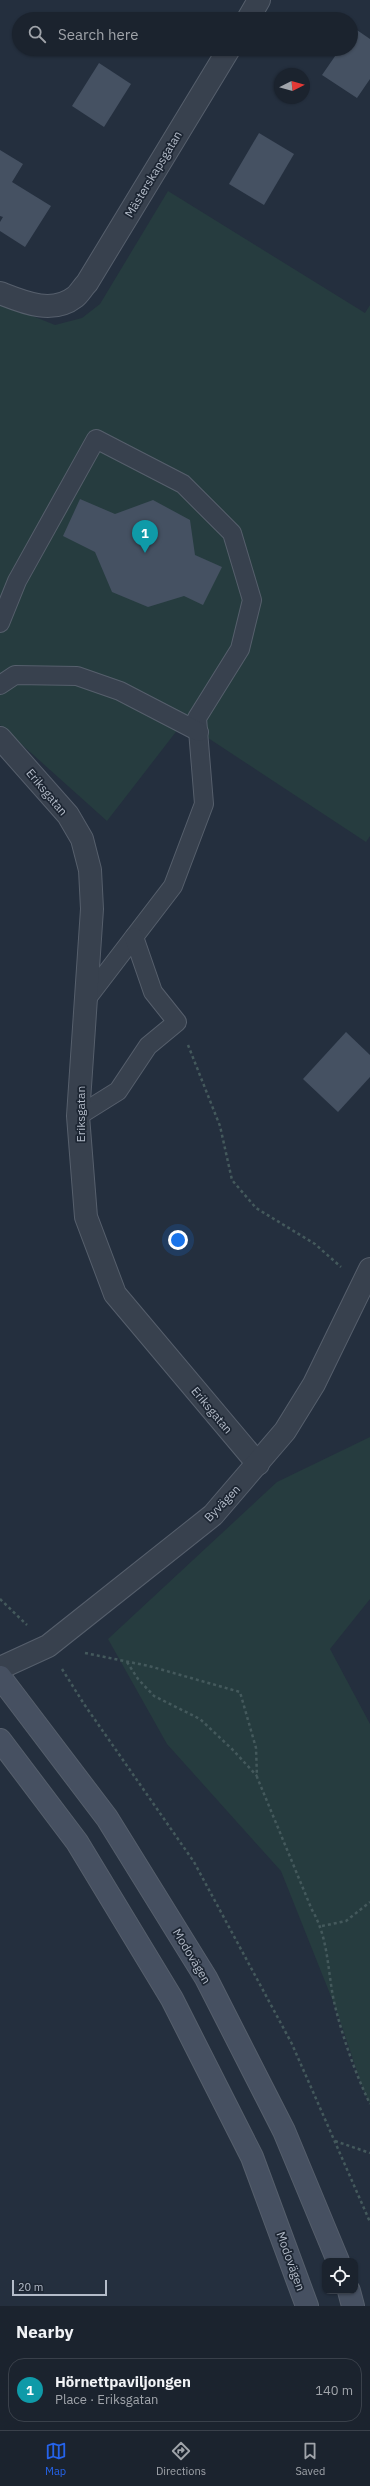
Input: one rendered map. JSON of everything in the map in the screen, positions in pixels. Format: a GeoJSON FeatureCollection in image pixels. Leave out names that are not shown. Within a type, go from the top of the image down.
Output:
{"type":"FeatureCollection","features":[{"type":"Feature","properties":{"kind":"main road","name":"Modovägen"},"geometry":{"type":"LineString","coordinates":[[0,1677],[107,1818],[206,1978],[284,2131],[337,2258]]}},
{"type":"Feature","properties":{"kind":"main road","name":"Modovägen"},"geometry":{"type":"LineString","coordinates":[[0,1740],[77,1842],[172,1999],[252,2157],[307,2306]]}},
{"type":"Feature","properties":{"kind":"main road"},"geometry":{"type":"LineString","coordinates":[[350,2294],[353,2306]]}},
{"type":"Feature","properties":{"kind":"street"},"geometry":{"type":"LineString","coordinates":[[252,12],[259,0]]}},
{"type":"Feature","properties":{"kind":"street","name":"Mästerskapsgatan"},"geometry":{"type":"LineString","coordinates":[[0,293],[40,306],[56,305],[75,298],[87,283],[225,56]]}},
{"type":"Feature","properties":{"kind":"street","name":"Eriksgatan"},"geometry":{"type":"LineString","coordinates":[[0,738],[53,796],[82,839],[90,870],[92,909],[78,1116],[86,1217],[115,1294],[258,1464]]}},
{"type":"Feature","properties":{"kind":"street","name":"Byvägen"},"geometry":{"type":"LineString","coordinates":[[0,1668],[48,1646],[213,1515],[258,1464],[284,1431],[314,1384],[366,1278]]}},
{"type":"Feature","properties":{"kind":"lane"},"geometry":{"type":"LineString","coordinates":[[0,623],[17,581],[96,439],[183,484],[232,533],[252,600],[240,649],[197,718],[204,804],[173,886],[85,1000]]}},
{"type":"Feature","properties":{"kind":"lane"},"geometry":{"type":"LineString","coordinates":[[0,685],[15,675],[77,676],[120,691],[199,732]]}},
{"type":"Feature","properties":{"kind":"lane"},"geometry":{"type":"LineString","coordinates":[[78,1116],[118,1091],[148,1046],[177,1022],[153,992],[134,937]]}},
{"type":"Feature","properties":{"kind":"path"},"geometry":{"type":"LineString","coordinates":[[177,1022],[194,1059],[220,1126],[232,1180],[256,1208],[366,1278]]}},
{"type":"Feature","properties":{"kind":"path"},"geometry":{"type":"LineString","coordinates":[[0,1599],[48,1646],[84,1704],[194,1862],[292,2044],[370,2222]]}},
{"type":"Feature","properties":{"kind":"path"},"geometry":{"type":"LineString","coordinates":[[48,1646],[127,1662],[240,1692],[256,1748],[257,1777]]}},
{"type":"Feature","properties":{"kind":"path"},"geometry":{"type":"LineString","coordinates":[[127,1662],[138,1679],[154,1696],[200,1719],[232,1749],[257,1777],[312,1910],[322,1926],[336,2009],[363,2090],[370,2104]]}},
{"type":"Feature","properties":{"kind":"path"},"geometry":{"type":"LineString","coordinates":[[322,1926],[346,1921],[370,1902]]}},
{"type":"Feature","properties":{"kind":"path"},"geometry":{"type":"LineString","coordinates":[[335,2142],[370,2153]]}},
{"type":"Feature","properties":{"kind":"green space"},"geometry":{"type":"Polygon","coordinates":[[[168,191],[365,313],[370,305],[370,836],[366,842],[199,732],[182,724],[107,821],[0,725],[0,303],[55,325],[82,318],[100,304],[168,191]]]}},
{"type":"Feature","properties":{"kind":"green space"},"geometry":{"type":"Polygon","coordinates":[[[370,1437],[370,1599],[330,1649],[370,1724],[370,2104],[363,2089],[336,2009],[281,1871],[167,1744],[108,1639],[277,1482],[370,1437]]]}},
{"type":"Feature","properties":{"kind":"building"},"geometry":{"type":"Polygon","coordinates":[[[358,31],[370,39],[370,79],[357,98],[322,75],[335,56],[358,56],[358,31]]]}},
{"type":"Feature","properties":{"kind":"building"},"geometry":{"type":"Polygon","coordinates":[[[99,63],[131,84],[104,127],[72,106],[99,63]]]}},
{"type":"Feature","properties":{"kind":"building"},"geometry":{"type":"Polygon","coordinates":[[[259,133],[294,154],[264,205],[229,184],[259,133]]]}},
{"type":"Feature","properties":{"kind":"building"},"geometry":{"type":"Polygon","coordinates":[[[0,150],[23,164],[12,182],[51,206],[25,247],[0,231],[0,222],[3,217],[0,216],[0,150]]]}},
{"type":"Feature","properties":{"kind":"building"},"geometry":{"type":"Polygon","coordinates":[[[80,499],[115,514],[153,500],[190,520],[195,555],[222,567],[203,605],[184,596],[148,607],[112,592],[95,552],[63,536],[80,499]]]}},
{"type":"Feature","properties":{"kind":"building"},"geometry":{"type":"Polygon","coordinates":[[[346,1032],[370,1055],[370,1077],[338,1112],[303,1079],[346,1032]]]}},
{"type":"Feature","properties":{"kind":"place","name":"Hörnettpaviljongen"},"geometry":{"type":"Point","coordinates":[145,553]}}]}
